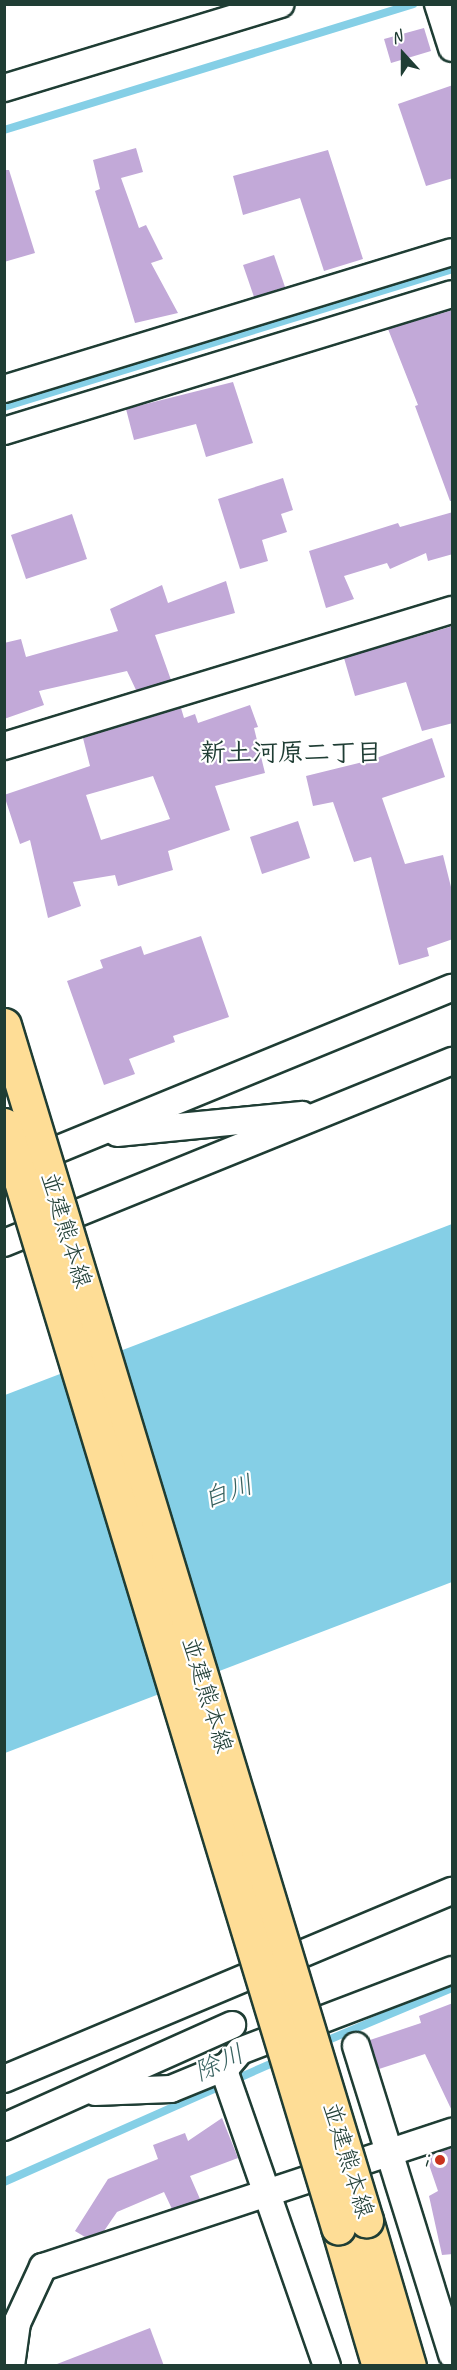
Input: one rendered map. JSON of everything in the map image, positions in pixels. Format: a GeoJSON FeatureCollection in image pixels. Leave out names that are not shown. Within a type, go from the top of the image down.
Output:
{"type":"FeatureCollection","features":[{"type":"Feature","properties":{"kind":"main road","name":"並建熊本線"},"geometry":{"type":"LineString","coordinates":[[4,1025],[352,2223],[379,2366]]}},
{"type":"Feature","properties":{"kind":"main road","name":"並建熊本線"},"geometry":{"type":"LineString","coordinates":[[4,1125],[352,2223],[409,2366]]}},
{"type":"Feature","properties":{"kind":"street"},"geometry":{"type":"LineString","coordinates":[[4,88],[281,4]]}},
{"type":"Feature","properties":{"kind":"street"},"geometry":{"type":"LineString","coordinates":[[438,4],[453,48]]}},
{"type":"Feature","properties":{"kind":"street"},"geometry":{"type":"LineString","coordinates":[[4,389],[453,252]]}},
{"type":"Feature","properties":{"kind":"street"},"geometry":{"type":"LineString","coordinates":[[4,432],[453,294]]}},
{"type":"Feature","properties":{"kind":"street"},"geometry":{"type":"LineString","coordinates":[[4,746],[453,610]]}},
{"type":"Feature","properties":{"kind":"street"},"geometry":{"type":"LineString","coordinates":[[4,1171],[453,988]]}},
{"type":"Feature","properties":{"kind":"street"},"geometry":{"type":"LineString","coordinates":[[4,1243],[331,1113],[453,1061]]}},
{"type":"Feature","properties":{"kind":"street"},"geometry":{"type":"LineString","coordinates":[[90,1136],[331,1113]]}},
{"type":"Feature","properties":{"kind":"street"},"geometry":{"type":"LineString","coordinates":[[4,2079],[453,1891]]}},
{"type":"Feature","properties":{"kind":"street"},"geometry":{"type":"LineString","coordinates":[[327,2366],[224,2070],[240,2051],[453,1970]]}},
{"type":"Feature","properties":{"kind":"street"},"geometry":{"type":"LineString","coordinates":[[4,2127],[232,2025]]}},
{"type":"Feature","properties":{"kind":"street"},"geometry":{"type":"LineString","coordinates":[[356,2046],[453,2354]]}},
{"type":"Feature","properties":{"kind":"street"},"geometry":{"type":"LineString","coordinates":[[83,2092],[171,2089],[227,2066]]}},
{"type":"Feature","properties":{"kind":"street"},"geometry":{"type":"LineString","coordinates":[[11,2366],[17,2323],[43,2267],[268,2191],[453,2132]]}},
{"type":"Feature","properties":{"kind":"water","name":"白川"},"geometry":{"type":"Polygon","coordinates":[[[452,1224],[452,1582],[5,1753],[5,1395],[452,1224]]]}},
{"type":"Feature","properties":{"kind":"building"},"geometry":{"type":"Polygon","coordinates":[[[424,28],[431,51],[391,63],[384,39],[424,28]]]}},
{"type":"Feature","properties":{"kind":"building"},"geometry":{"type":"Polygon","coordinates":[[[453,85],[453,178],[426,186],[398,104],[453,85]]]}},
{"type":"Feature","properties":{"kind":"building"},"geometry":{"type":"Polygon","coordinates":[[[136,148],[143,172],[121,178],[139,228],[146,225],[163,259],[151,263],[178,313],[135,323],[95,191],[100,189],[93,160],[136,148]]]}},
{"type":"Feature","properties":{"kind":"building"},"geometry":{"type":"Polygon","coordinates":[[[328,150],[363,259],[324,271],[300,198],[243,215],[233,176],[328,150]]]}},
{"type":"Feature","properties":{"kind":"building"},"geometry":{"type":"Polygon","coordinates":[[[4,170],[9,170],[35,253],[4,262],[4,170]]]}},
{"type":"Feature","properties":{"kind":"building"},"geometry":{"type":"Polygon","coordinates":[[[274,255],[285,287],[254,297],[243,265],[274,255]]]}},
{"type":"Feature","properties":{"kind":"building"},"geometry":{"type":"Polygon","coordinates":[[[453,310],[453,501],[450,501],[415,406],[418,405],[388,329],[453,310]]]}},
{"type":"Feature","properties":{"kind":"building"},"geometry":{"type":"Polygon","coordinates":[[[233,382],[253,443],[206,457],[196,424],[134,440],[126,409],[233,382]]]}},
{"type":"Feature","properties":{"kind":"building"},"geometry":{"type":"Polygon","coordinates":[[[283,478],[293,510],[281,514],[287,532],[262,540],[268,561],[240,569],[218,499],[283,478]]]}},
{"type":"Feature","properties":{"kind":"building"},"geometry":{"type":"Polygon","coordinates":[[[453,512],[453,554],[428,561],[426,553],[390,569],[387,563],[344,576],[354,599],[326,608],[309,551],[398,523],[400,527],[453,512]]]}},
{"type":"Feature","properties":{"kind":"building"},"geometry":{"type":"Polygon","coordinates":[[[72,514],[87,559],[26,579],[11,535],[72,514]]]}},
{"type":"Feature","properties":{"kind":"building"},"geometry":{"type":"Polygon","coordinates":[[[226,581],[235,613],[155,635],[171,680],[136,690],[127,671],[39,691],[44,705],[4,719],[4,643],[21,639],[26,657],[118,631],[110,609],[162,585],[168,603],[226,581]]]}},
{"type":"Feature","properties":{"kind":"building"},"geometry":{"type":"Polygon","coordinates":[[[453,626],[453,723],[422,731],[406,682],[355,696],[344,658],[453,626]]]}},
{"type":"Feature","properties":{"kind":"building"},"geometry":{"type":"Polygon","coordinates":[[[250,705],[258,727],[254,728],[265,773],[215,786],[230,830],[168,851],[173,870],[118,886],[115,875],[73,882],[81,906],[48,918],[30,840],[20,844],[4,795],[90,766],[83,738],[181,708],[184,718],[195,714],[198,723],[250,705]],[[153,776],[86,795],[101,840],[170,819],[153,776]]]}},
{"type":"Feature","properties":{"kind":"building"},"geometry":{"type":"Polygon","coordinates":[[[432,738],[445,777],[382,798],[405,864],[443,855],[453,895],[453,939],[427,948],[429,956],[399,965],[371,857],[354,862],[333,802],[313,806],[306,776],[371,760],[432,738]]]}},
{"type":"Feature","properties":{"kind":"building"},"geometry":{"type":"Polygon","coordinates":[[[298,821],[310,858],[262,874],[250,837],[298,821]]]}},
{"type":"Feature","properties":{"kind":"building"},"geometry":{"type":"Polygon","coordinates":[[[201,936],[229,1017],[173,1036],[175,1042],[129,1059],[135,1074],[104,1085],[67,981],[103,968],[100,960],[141,946],[144,955],[201,936]]]}},
{"type":"Feature","properties":{"kind":"building"},"geometry":{"type":"Polygon","coordinates":[[[453,2003],[453,2113],[425,2054],[379,2069],[370,2040],[421,2023],[419,2016],[453,2003]]]}},
{"type":"Feature","properties":{"kind":"building"},"geometry":{"type":"Polygon","coordinates":[[[222,2118],[238,2158],[190,2176],[200,2199],[172,2209],[164,2192],[117,2212],[104,2231],[85,2237],[75,2231],[108,2179],[158,2159],[153,2145],[185,2133],[188,2141],[222,2118]]]}},
{"type":"Feature","properties":{"kind":"building"},"geometry":{"type":"Polygon","coordinates":[[[453,2148],[453,2254],[442,2255],[429,2196],[438,2191],[426,2156],[453,2148]]]}},
{"type":"Feature","properties":{"kind":"building"},"geometry":{"type":"Polygon","coordinates":[[[150,2328],[164,2366],[57,2366],[57,2364],[150,2328]]]}},
{"type":"Feature","properties":{"kind":"waterway"},"geometry":{"type":"LineString","coordinates":[[4,130],[413,4]]}},
{"type":"Feature","properties":{"kind":"waterway"},"geometry":{"type":"LineString","coordinates":[[4,407],[452,269]]}},
{"type":"Feature","properties":{"kind":"waterway","name":"除川"},"geometry":{"type":"LineString","coordinates":[[321,2043],[452,1988]]}},
{"type":"Feature","properties":{"kind":"waterway","name":"除川"},"geometry":{"type":"LineString","coordinates":[[4,2182],[279,2060]]}},
{"type":"Feature","properties":{"kind":"place","name":"i"},"geometry":{"type":"Point","coordinates":[440,2160]}},
{"type":"Feature","properties":{"kind":"district","name":"新土河原二丁目"},"geometry":{"type":"Point","coordinates":[291,753]}}]}
